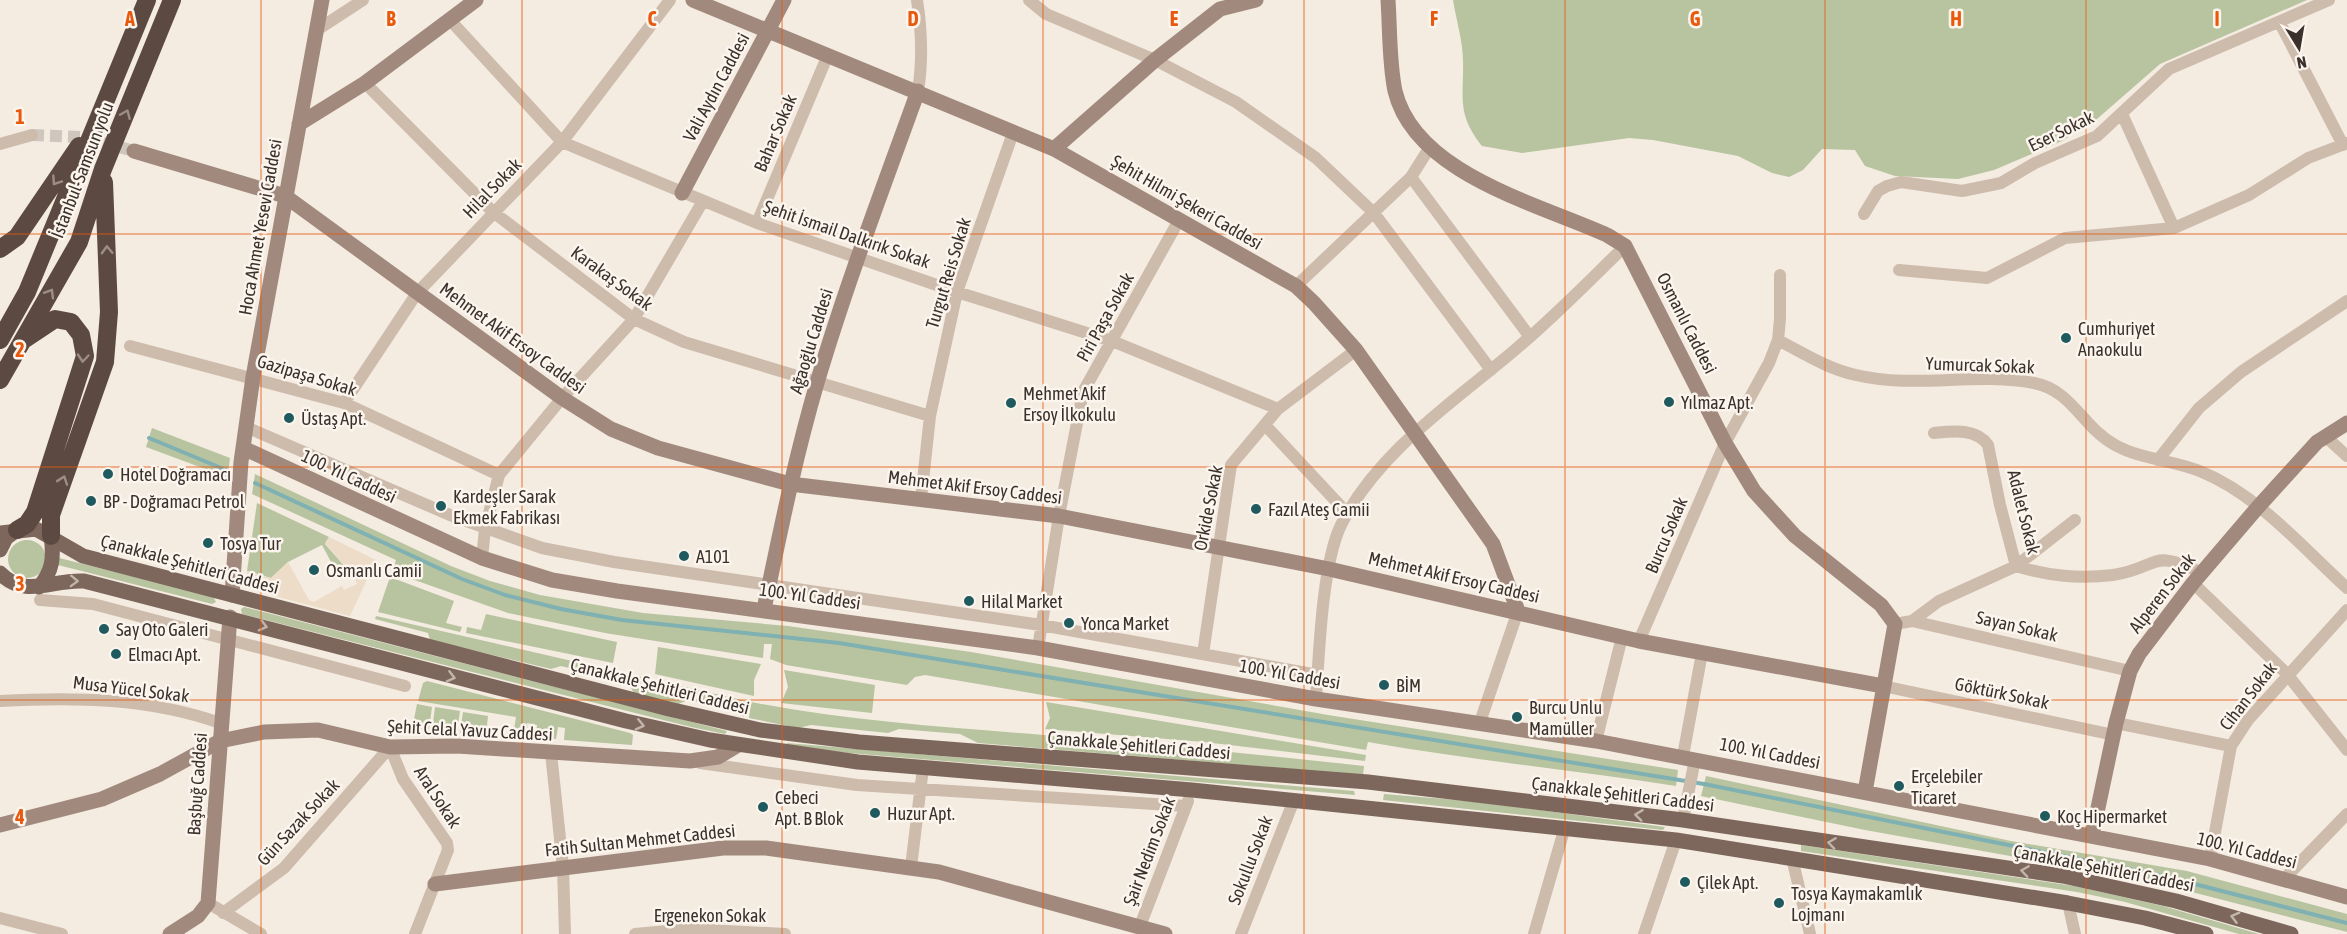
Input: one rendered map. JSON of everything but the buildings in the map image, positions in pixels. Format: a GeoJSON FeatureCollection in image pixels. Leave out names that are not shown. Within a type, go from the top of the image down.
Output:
{"type":"FeatureCollection","features":[{"type":"Feature","properties":{"kind":"highway","name":"İstanbul-Samsun yolu"},"geometry":{"type":"LineString","coordinates":[[0,340],[27,292],[147,0]]}},
{"type":"Feature","properties":{"kind":"highway","name":"İstanbul-Samsun yolu"},"geometry":{"type":"LineString","coordinates":[[0,380],[80,242],[104,169],[172,0]]}},
{"type":"Feature","properties":{"kind":"highway"},"geometry":{"type":"LineString","coordinates":[[0,249],[17,237],[101,115]]}},
{"type":"Feature","properties":{"kind":"highway"},"geometry":{"type":"LineString","coordinates":[[51,536],[51,515],[105,362],[110,312],[104,169]]}},
{"type":"Feature","properties":{"kind":"highway"},"geometry":{"type":"LineString","coordinates":[[9,531],[27,524],[35,512],[85,356],[81,335],[71,322],[55,319],[19,344]]}},
{"type":"Feature","properties":{"kind":"main road","name":"Çanakkale Şehitleri Caddesi"},"geometry":{"type":"LineString","coordinates":[[9,531],[36,529],[83,556],[669,709],[760,730],[859,742],[1368,782],[1683,820],[2063,876],[2176,901],[2291,934]]}},
{"type":"Feature","properties":{"kind":"main road"},"geometry":{"type":"LineString","coordinates":[[0,550],[9,531]]}},
{"type":"Feature","properties":{"kind":"main road"},"geometry":{"type":"LineString","coordinates":[[40,594],[52,565],[51,536]]}},
{"type":"Feature","properties":{"kind":"main road"},"geometry":{"type":"LineString","coordinates":[[0,570],[16,586],[40,594],[64,580],[84,581],[230,617],[626,722],[738,745],[858,762],[1192,790],[1676,840],[2068,903],[2145,918],[2206,934]]}},
{"type":"Feature","properties":{"kind":"main road"},"geometry":{"type":"LineString","coordinates":[[230,617],[232,595]]}},
{"type":"Feature","properties":{"kind":"main road"},"geometry":{"type":"LineString","coordinates":[[759,748],[760,730]]}},
{"type":"Feature","properties":{"kind":"main road"},"geometry":{"type":"LineString","coordinates":[[1366,807],[1368,782]]}},
{"type":"Feature","properties":{"kind":"main road"},"geometry":{"type":"LineString","coordinates":[[1676,840],[1683,820]]}},
{"type":"Feature","properties":{"kind":"main road"},"geometry":{"type":"LineString","coordinates":[[1779,835],[1789,857]]}},
{"type":"Feature","properties":{"kind":"main road"},"geometry":{"type":"LineString","coordinates":[[1789,857],[1796,837]]}},
{"type":"Feature","properties":{"kind":"street","name":"Hoca Ahmet Yesevi Caddesi"},"geometry":{"type":"LineString","coordinates":[[232,595],[238,492],[253,377],[322,0]]}},
{"type":"Feature","properties":{"kind":"street"},"geometry":{"type":"LineString","coordinates":[[317,30],[363,0]]}},
{"type":"Feature","properties":{"kind":"street"},"geometry":{"type":"LineString","coordinates":[[299,124],[365,82],[476,0]]}},
{"type":"Feature","properties":{"kind":"street","name":"Hilal Sokak"},"geometry":{"type":"LineString","coordinates":[[344,403],[417,292],[562,142],[670,0]]}},
{"type":"Feature","properties":{"kind":"street","name":"Şehit Hilmi Şekeri Caddesi"},"geometry":{"type":"LineString","coordinates":[[693,0],[767,33],[918,91],[1054,149],[1296,286],[1356,350],[1492,544],[1518,612]]}},
{"type":"Feature","properties":{"kind":"street","name":"Vali Aydın Caddesi"},"geometry":{"type":"LineString","coordinates":[[682,193],[784,0]]}},
{"type":"Feature","properties":{"kind":"street"},"geometry":{"type":"LineString","coordinates":[[917,0],[922,34],[922,64],[918,91]]}},
{"type":"Feature","properties":{"kind":"street"},"geometry":{"type":"LineString","coordinates":[[1029,0],[1046,14],[1155,60],[1236,102],[1268,122],[1316,158],[1374,213],[1491,370]]}},
{"type":"Feature","properties":{"kind":"street"},"geometry":{"type":"LineString","coordinates":[[1054,149],[1217,4],[1256,0]]}},
{"type":"Feature","properties":{"kind":"street"},"geometry":{"type":"LineString","coordinates":[[1316,699],[1329,569],[1340,527],[1365,486],[1416,433],[1530,337],[1625,246],[1607,235],[1491,186],[1452,164],[1430,147],[1402,110],[1395,90],[1388,0]]}},
{"type":"Feature","properties":{"kind":"street","name":"Eser Sokak"},"geometry":{"type":"LineString","coordinates":[[1864,214],[1878,191],[1887,186],[1908,183],[1962,191],[2001,183],[2035,163],[2097,136],[2169,69],[2329,0]]}},
{"type":"Feature","properties":{"kind":"street","name":"Şehit İsmail Dalkırık Sokak"},"geometry":{"type":"LineString","coordinates":[[450,20],[562,142],[757,223],[957,292],[1112,341],[1278,410]]}},
{"type":"Feature","properties":{"kind":"street"},"geometry":{"type":"LineString","coordinates":[[1899,270],[1987,278],[2065,238],[2174,228],[2249,195],[2308,158],[2345,144],[2280,23]]}},
{"type":"Feature","properties":{"kind":"street","name":"Bahar Sokak"},"geometry":{"type":"LineString","coordinates":[[757,223],[827,57]]}},
{"type":"Feature","properties":{"kind":"street","name":"Karakaş Sokak"},"geometry":{"type":"LineString","coordinates":[[365,82],[493,212],[634,319],[684,342],[930,416]]}},
{"type":"Feature","properties":{"kind":"street","name":"Ağaoğlu Caddesi"},"geometry":{"type":"LineString","coordinates":[[764,609],[790,484],[817,383],[858,256],[918,91]]}},
{"type":"Feature","properties":{"kind":"street"},"geometry":{"type":"LineString","coordinates":[[2122,114],[2174,228]]}},
{"type":"Feature","properties":{"kind":"street","name":"Turgut Reis Sokak"},"geometry":{"type":"LineString","coordinates":[[921,499],[930,416],[957,292],[1013,133]]}},
{"type":"Feature","properties":{"kind":"street"},"geometry":{"type":"LineString","coordinates":[[0,144],[32,135]]}},
{"type":"Feature","properties":{"kind":"street"},"geometry":{"type":"LineString","coordinates":[[1296,286],[1411,177],[1430,147]]}},
{"type":"Feature","properties":{"kind":"street","name":"Mehmet Akif Ersoy Caddesi"},"geometry":{"type":"LineString","coordinates":[[134,151],[285,196],[562,398],[611,429],[633,439],[790,484],[1059,516],[1329,569],[1639,641],[1883,686]]}},
{"type":"Feature","properties":{"kind":"street"},"geometry":{"type":"LineString","coordinates":[[1411,177],[1530,337]]}},
{"type":"Feature","properties":{"kind":"street"},"geometry":{"type":"LineString","coordinates":[[482,558],[485,529],[499,475],[562,398],[634,319],[703,201]]}},
{"type":"Feature","properties":{"kind":"street","name":"Piri Paşa Sokak"},"geometry":{"type":"LineString","coordinates":[[1038,648],[1059,516],[1083,392],[1179,220]]}},
{"type":"Feature","properties":{"kind":"street","name":"Osmanlı Caddesi"},"geometry":{"type":"LineString","coordinates":[[1625,246],[1725,442],[1767,509],[1795,536],[1881,605],[1895,624]]}},
{"type":"Feature","properties":{"kind":"street"},"geometry":{"type":"LineString","coordinates":[[1725,442],[1755,391],[1778,340],[1780,275]]}},
{"type":"Feature","properties":{"kind":"street"},"geometry":{"type":"LineString","coordinates":[[2158,460],[2199,408],[2241,372],[2347,302]]}},
{"type":"Feature","properties":{"kind":"street","name":"Yumurcak Sokak"},"geometry":{"type":"LineString","coordinates":[[1778,340],[1828,366],[1856,375],[1915,380],[2032,382],[2052,387],[2062,393],[2099,434],[2113,445],[2133,454],[2202,472],[2258,507],[2347,588]]}},
{"type":"Feature","properties":{"kind":"street","name":"Gazipaşa Sokak"},"geometry":{"type":"LineString","coordinates":[[130,345],[344,403],[499,475]]}},
{"type":"Feature","properties":{"kind":"street","name":"Orkide Sokak"},"geometry":{"type":"LineString","coordinates":[[1203,654],[1231,465],[1278,410],[1356,350]]}},
{"type":"Feature","properties":{"kind":"street","name":"Alperen Sokak"},"geometry":{"type":"LineString","coordinates":[[2092,836],[2130,671],[2151,636],[2258,507],[2325,436],[2347,423]]}},
{"type":"Feature","properties":{"kind":"street"},"geometry":{"type":"LineString","coordinates":[[1265,425],[1348,514]]}},
{"type":"Feature","properties":{"kind":"street","name":"100. Yıl Caddesi"},"geometry":{"type":"LineString","coordinates":[[246,427],[485,529],[517,541],[561,552],[1041,625],[1318,675]]}},
{"type":"Feature","properties":{"kind":"street","name":"Adalet Sokak"},"geometry":{"type":"LineString","coordinates":[[1934,433],[1969,433],[1983,437],[1988,445],[2000,505],[2016,566],[2063,578],[2117,574],[2153,560],[2177,561],[2197,578],[2287,674],[2347,750]]}},
{"type":"Feature","properties":{"kind":"street"},"geometry":{"type":"LineString","coordinates":[[2325,436],[2347,456]]}},
{"type":"Feature","properties":{"kind":"street","name":"Burcu Sokak"},"geometry":{"type":"LineString","coordinates":[[1639,641],[1725,442]]}},
{"type":"Feature","properties":{"kind":"street","name":"100. Yıl Caddesi"},"geometry":{"type":"LineString","coordinates":[[242,455],[482,558],[515,570],[585,586],[1038,648],[1316,699],[1596,741],[1690,763],[1865,792],[2210,859],[2347,897]]}},
{"type":"Feature","properties":{"kind":"street"},"geometry":{"type":"LineString","coordinates":[[1912,621],[1939,601],[2016,566],[2075,520]]}},
{"type":"Feature","properties":{"kind":"street"},"geometry":{"type":"LineString","coordinates":[[40,594],[93,604],[405,686]]}},
{"type":"Feature","properties":{"kind":"street","name":"Cihan Sokak"},"geometry":{"type":"LineString","coordinates":[[2210,859],[2231,746],[2248,720],[2287,674],[2347,610]]}},
{"type":"Feature","properties":{"kind":"street"},"geometry":{"type":"LineString","coordinates":[[1480,722],[1518,612]]}},
{"type":"Feature","properties":{"kind":"street","name":"Başbuğ Caddesi"},"geometry":{"type":"LineString","coordinates":[[208,903],[220,723],[230,617]]}},
{"type":"Feature","properties":{"kind":"street","name":"Sayan Sokak"},"geometry":{"type":"LineString","coordinates":[[1895,624],[1912,621],[2130,671]]}},
{"type":"Feature","properties":{"kind":"street"},"geometry":{"type":"LineString","coordinates":[[1865,792],[1895,624]]}},
{"type":"Feature","properties":{"kind":"street"},"geometry":{"type":"LineString","coordinates":[[1596,741],[1622,637]]}},
{"type":"Feature","properties":{"kind":"street"},"geometry":{"type":"LineString","coordinates":[[328,666],[334,646]]}},
{"type":"Feature","properties":{"kind":"street"},"geometry":{"type":"LineString","coordinates":[[1683,820],[1688,796],[1702,653]]}},
{"type":"Feature","properties":{"kind":"street","name":"Göktürk Sokak"},"geometry":{"type":"LineString","coordinates":[[1883,686],[2115,729],[2231,746]]}},
{"type":"Feature","properties":{"kind":"street","name":"Musa Yücel Sokak"},"geometry":{"type":"LineString","coordinates":[[0,700],[100,699],[176,710],[220,723]]}},
{"type":"Feature","properties":{"kind":"street","name":"Şehit Celal Yavuz Caddesi"},"geometry":{"type":"LineString","coordinates":[[0,825],[102,799],[160,774],[220,741],[264,732],[311,730],[341,734],[390,747],[457,746],[690,761],[718,757],[738,745]]}},
{"type":"Feature","properties":{"kind":"street","name":"Aral Sokak"},"geometry":{"type":"LineString","coordinates":[[390,747],[403,778],[447,843],[447,856],[415,934]]}},
{"type":"Feature","properties":{"kind":"street","name":"Gün Sazak Sokak"},"geometry":{"type":"LineString","coordinates":[[223,913],[284,868],[390,747]]}},
{"type":"Feature","properties":{"kind":"street"},"geometry":{"type":"LineString","coordinates":[[551,753],[563,867],[565,934]]}},
{"type":"Feature","properties":{"kind":"street"},"geometry":{"type":"LineString","coordinates":[[690,761],[825,782],[1186,806]]}},
{"type":"Feature","properties":{"kind":"street"},"geometry":{"type":"LineString","coordinates":[[911,867],[923,768]]}},
{"type":"Feature","properties":{"kind":"street","name":"Şair Nedim Sokak"},"geometry":{"type":"LineString","coordinates":[[1140,926],[1192,790]]}},
{"type":"Feature","properties":{"kind":"street","name":"Sokullu Sokak"},"geometry":{"type":"LineString","coordinates":[[1241,934],[1294,800]]}},
{"type":"Feature","properties":{"kind":"street"},"geometry":{"type":"LineString","coordinates":[[2284,879],[2347,814]]}},
{"type":"Feature","properties":{"kind":"street"},"geometry":{"type":"LineString","coordinates":[[1534,934],[1565,827]]}},
{"type":"Feature","properties":{"kind":"street"},"geometry":{"type":"LineString","coordinates":[[1644,934],[1676,840]]}},
{"type":"Feature","properties":{"kind":"street","name":"Fatih Sultan Mehmet Caddesi"},"geometry":{"type":"LineString","coordinates":[[435,884],[737,847],[911,867],[963,877],[1165,934]]}},
{"type":"Feature","properties":{"kind":"street"},"geometry":{"type":"LineString","coordinates":[[1789,857],[1810,934]]}},
{"type":"Feature","properties":{"kind":"street"},"geometry":{"type":"LineString","coordinates":[[170,934],[198,916],[208,903],[261,934]]}},
{"type":"Feature","properties":{"kind":"street"},"geometry":{"type":"LineString","coordinates":[[2068,903],[2075,934]]}},
{"type":"Feature","properties":{"kind":"street"},"geometry":{"type":"LineString","coordinates":[[0,918],[62,934]]}},
{"type":"Feature","properties":{"kind":"street","name":"Ergenekon Sokak"},"geometry":{"type":"LineString","coordinates":[[635,934],[689,929],[785,934]]}},
{"type":"Feature","properties":{"kind":"green space"},"geometry":{"type":"Polygon","coordinates":[[[1453,0],[2307,0],[2160,64],[2097,119],[2062,141],[1994,170],[1958,179],[1895,176],[1865,166],[1855,150],[1822,149],[1803,170],[1789,177],[1772,173],[1738,156],[1653,140],[1629,138],[1522,153],[1482,146],[1468,124],[1463,105],[1463,53],[1453,0]]]}},
{"type":"Feature","properties":{"kind":"green space"},"geometry":{"type":"Polygon","coordinates":[[[152,428],[230,458],[227,481],[208,470],[146,447],[152,428]]]}},
{"type":"Feature","properties":{"kind":"green space"},"geometry":{"type":"Polygon","coordinates":[[[255,474],[451,566],[490,581],[540,595],[643,613],[788,626],[971,652],[1328,715],[1678,770],[1676,786],[1368,742],[1366,750],[925,675],[915,677],[907,685],[786,665],[770,659],[772,644],[764,644],[763,658],[605,633],[508,613],[392,572],[396,560],[252,494],[255,474]]]}},
{"type":"Feature","properties":{"kind":"green space"},"geometry":{"type":"Polygon","coordinates":[[[257,503],[329,537],[325,544],[347,569],[337,573],[322,545],[288,562],[271,578],[247,571],[257,503]]]}},
{"type":"Feature","properties":{"kind":"green space"},"geometry":{"type":"Polygon","coordinates":[[[27,540],[40,546],[46,559],[40,572],[27,578],[14,572],[8,559],[14,546],[27,540]]]}},
{"type":"Feature","properties":{"kind":"green space"},"geometry":{"type":"Polygon","coordinates":[[[59,558],[213,596],[216,602],[212,604],[58,565],[59,558]]]}},
{"type":"Feature","properties":{"kind":"green space"},"geometry":{"type":"Polygon","coordinates":[[[390,577],[454,601],[446,623],[462,627],[460,632],[378,612],[390,577]]]}},
{"type":"Feature","properties":{"kind":"green space"},"geometry":{"type":"Polygon","coordinates":[[[244,607],[727,731],[725,734],[691,727],[242,614],[241,609],[244,607]]]}},
{"type":"Feature","properties":{"kind":"green space"},"geometry":{"type":"Polygon","coordinates":[[[486,614],[617,642],[613,663],[466,633],[467,627],[481,630],[486,614]]]}},
{"type":"Feature","properties":{"kind":"green space"},"geometry":{"type":"Polygon","coordinates":[[[376,616],[746,701],[744,717],[738,711],[689,700],[678,704],[634,693],[628,683],[561,666],[551,669],[430,640],[428,633],[375,619],[376,616]]]}},
{"type":"Feature","properties":{"kind":"green space"},"geometry":{"type":"Polygon","coordinates":[[[658,647],[761,664],[754,680],[754,696],[655,674],[658,647]]]}},
{"type":"Feature","properties":{"kind":"green space"},"geometry":{"type":"Polygon","coordinates":[[[784,670],[875,685],[872,713],[781,703],[788,687],[784,670]]]}},
{"type":"Feature","properties":{"kind":"green space"},"geometry":{"type":"Polygon","coordinates":[[[427,681],[630,733],[633,735],[632,745],[564,740],[565,728],[558,727],[556,739],[531,737],[532,732],[536,733],[537,725],[527,723],[528,737],[513,736],[516,717],[418,701],[423,683],[427,681]]]}},
{"type":"Feature","properties":{"kind":"green space"},"geometry":{"type":"Polygon","coordinates":[[[751,702],[896,723],[1364,766],[1363,775],[978,743],[960,734],[899,729],[888,733],[811,725],[798,728],[749,718],[751,702]]]}},
{"type":"Feature","properties":{"kind":"green space"},"geometry":{"type":"Polygon","coordinates":[[[1046,702],[1366,755],[1365,761],[1204,742],[1045,729],[1050,718],[1046,702]]]}},
{"type":"Feature","properties":{"kind":"green space"},"geometry":{"type":"Polygon","coordinates":[[[417,704],[432,707],[429,730],[412,729],[417,704]]]}},
{"type":"Feature","properties":{"kind":"green space"},"geometry":{"type":"Polygon","coordinates":[[[435,707],[460,711],[457,732],[432,731],[435,707]]]}},
{"type":"Feature","properties":{"kind":"green space"},"geometry":{"type":"Polygon","coordinates":[[[463,712],[488,716],[486,734],[460,733],[463,712]]]}},
{"type":"Feature","properties":{"kind":"green space"},"geometry":{"type":"Polygon","coordinates":[[[787,743],[1354,791],[1355,795],[848,753],[787,746],[787,743]]]}},
{"type":"Feature","properties":{"kind":"green space"},"geometry":{"type":"Polygon","coordinates":[[[1706,776],[2011,841],[2187,871],[2347,914],[2347,932],[2149,881],[1865,830],[1701,796],[1706,776]]]}},
{"type":"Feature","properties":{"kind":"green space"},"geometry":{"type":"Polygon","coordinates":[[[1384,794],[1481,802],[1665,827],[1663,830],[1383,800],[1384,794]]]}},
{"type":"Feature","properties":{"kind":"green space"},"geometry":{"type":"Polygon","coordinates":[[[1801,845],[2074,886],[2163,906],[2259,934],[2239,934],[2125,902],[2077,892],[1801,851],[1801,845]]]}},
{"type":"Feature","properties":{"kind":"shaded area"},"geometry":{"type":"Polygon","coordinates":[[[329,537],[376,560],[350,616],[271,595],[247,575],[247,571],[271,578],[288,562],[309,600],[314,602],[342,586],[344,590],[357,584],[352,570],[349,571],[325,543],[329,537]]]}},
{"type":"Feature","properties":{"kind":"waterway"},"geometry":{"type":"LineString","coordinates":[[149,438],[226,470]]}},
{"type":"Feature","properties":{"kind":"waterway"},"geometry":{"type":"LineString","coordinates":[[255,483],[462,579],[505,595],[561,609],[622,620],[839,643],[1704,784],[2163,876],[2347,923]]}},
{"type":"Feature","properties":{"kind":"tunnel"},"geometry":{"type":"LineString","coordinates":[[32,135],[82,137],[134,151]]}},
{"type":"Feature","properties":{"kind":"place","name":"Cumhuriyet Anaokulu"},"geometry":{"type":"Point","coordinates":[2066,338]}},
{"type":"Feature","properties":{"kind":"place","name":"Yılmaz Apt."},"geometry":{"type":"Point","coordinates":[1669,402]}},
{"type":"Feature","properties":{"kind":"place","name":"Mehmet Akif Ersoy İlkokulu"},"geometry":{"type":"Point","coordinates":[1011,403]}},
{"type":"Feature","properties":{"kind":"place","name":"Üstaş Apt."},"geometry":{"type":"Point","coordinates":[289,418]}},
{"type":"Feature","properties":{"kind":"place","name":"Hotel Doğramacı"},"geometry":{"type":"Point","coordinates":[108,474]}},
{"type":"Feature","properties":{"kind":"place","name":"BP - Doğramacı Petrol"},"geometry":{"type":"Point","coordinates":[91,501]}},
{"type":"Feature","properties":{"kind":"place","name":"Kardeşler Sarak Ekmek Fabrikası"},"geometry":{"type":"Point","coordinates":[441,506]}},
{"type":"Feature","properties":{"kind":"place","name":"Fazıl Ateş Camii"},"geometry":{"type":"Point","coordinates":[1256,509]}},
{"type":"Feature","properties":{"kind":"place","name":"Tosya Tur"},"geometry":{"type":"Point","coordinates":[208,543]}},
{"type":"Feature","properties":{"kind":"place","name":"A101"},"geometry":{"type":"Point","coordinates":[684,556]}},
{"type":"Feature","properties":{"kind":"place","name":"Osmanlı Camii"},"geometry":{"type":"Point","coordinates":[314,570]}},
{"type":"Feature","properties":{"kind":"place","name":"Hilal Market"},"geometry":{"type":"Point","coordinates":[969,601]}},
{"type":"Feature","properties":{"kind":"place","name":"Yonca Market"},"geometry":{"type":"Point","coordinates":[1069,623]}},
{"type":"Feature","properties":{"kind":"place","name":"Say Oto Galeri"},"geometry":{"type":"Point","coordinates":[104,629]}},
{"type":"Feature","properties":{"kind":"place","name":"Elmacı Apt."},"geometry":{"type":"Point","coordinates":[116,654]}},
{"type":"Feature","properties":{"kind":"place","name":"BİM"},"geometry":{"type":"Point","coordinates":[1384,685]}},
{"type":"Feature","properties":{"kind":"place","name":"Burcu Unlu Mamüller"},"geometry":{"type":"Point","coordinates":[1517,717]}},
{"type":"Feature","properties":{"kind":"place","name":"Erçelebiler Ticaret"},"geometry":{"type":"Point","coordinates":[1899,786]}},
{"type":"Feature","properties":{"kind":"place","name":"Cebeci Apt. B Blok"},"geometry":{"type":"Point","coordinates":[763,807]}},
{"type":"Feature","properties":{"kind":"place","name":"Huzur Apt."},"geometry":{"type":"Point","coordinates":[875,813]}},
{"type":"Feature","properties":{"kind":"place","name":"Koç Hipermarket"},"geometry":{"type":"Point","coordinates":[2045,816]}},
{"type":"Feature","properties":{"kind":"place","name":"Çilek Apt."},"geometry":{"type":"Point","coordinates":[1685,882]}},
{"type":"Feature","properties":{"kind":"place","name":"Tosya Kaymakamlık Lojmanı"},"geometry":{"type":"Point","coordinates":[1779,903]}}]}
